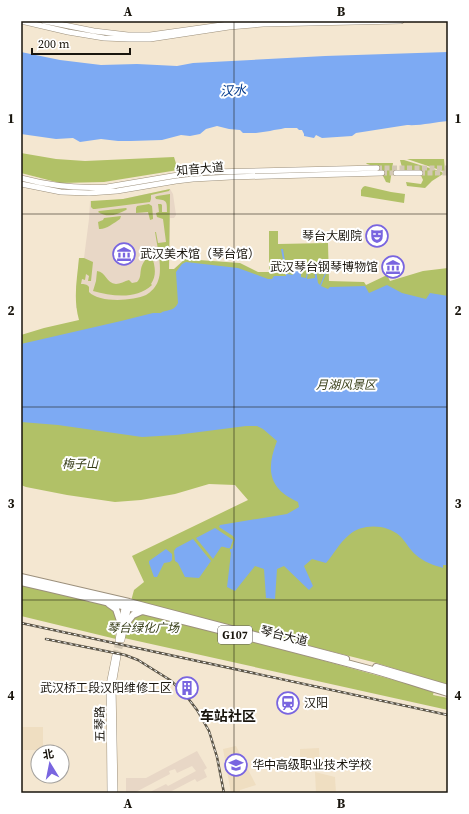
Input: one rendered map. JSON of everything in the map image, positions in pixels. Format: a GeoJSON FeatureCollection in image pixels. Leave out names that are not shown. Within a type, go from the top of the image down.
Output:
{"type":"FeatureCollection","features":[{"type":"Feature","properties":{"kind":"highway","name":"琴台大道"},"geometry":{"type":"LineString","coordinates":[[21,577],[330,655],[448,688]]}},
{"type":"Feature","properties":{"kind":"highway","name":"琴台大道"},"geometry":{"type":"LineString","coordinates":[[21,582],[104,601],[127,604],[143,611],[375,671],[448,693]]}},
{"type":"Feature","properties":{"kind":"highway"},"geometry":{"type":"LineString","coordinates":[[104,601],[116,609],[123,624],[134,614],[143,611]]}},
{"type":"Feature","properties":{"kind":"main road"},"geometry":{"type":"LineString","coordinates":[[21,21],[68,32],[104,38],[130,40],[150,39],[229,27],[264,24],[401,21]]}},
{"type":"Feature","properties":{"kind":"main road"},"geometry":{"type":"LineString","coordinates":[[44,21],[94,32],[128,35],[150,34],[250,21]]}},
{"type":"Feature","properties":{"kind":"main road","name":"知音大道"},"geometry":{"type":"LineString","coordinates":[[21,178],[67,187],[96,188],[199,172],[377,168]]}},
{"type":"Feature","properties":{"kind":"main road","name":"知音大道"},"geometry":{"type":"LineString","coordinates":[[21,184],[61,192],[89,194],[185,180],[230,177],[382,173]]}},
{"type":"Feature","properties":{"kind":"main road"},"geometry":{"type":"LineString","coordinates":[[396,173],[420,173]]}},
{"type":"Feature","properties":{"kind":"main road"},"geometry":{"type":"LineString","coordinates":[[120,640],[127,604]]}},
{"type":"Feature","properties":{"kind":"main road","name":"五琴路"},"geometry":{"type":"LineString","coordinates":[[110,793],[109,685],[117,656],[113,689],[115,793]]}},
{"type":"Feature","properties":{"kind":"shaded area"},"geometry":{"type":"Polygon","coordinates":[[[170,189],[173,194],[176,215],[174,218],[170,218],[169,291],[163,299],[76,308],[79,258],[84,258],[90,201],[123,199],[170,189]]]}},
{"type":"Feature","properties":{"kind":"shaded area"},"geometry":{"type":"Polygon","coordinates":[[[21,727],[43,727],[43,744],[30,744],[30,750],[21,750],[21,727]]]}},
{"type":"Feature","properties":{"kind":"shaded area","name":"华中高级职业技术学校"},"geometry":{"type":"Polygon","coordinates":[[[236,746],[256,785],[240,790],[240,793],[231,793],[223,749],[236,746]]]}},
{"type":"Feature","properties":{"kind":"shaded area"},"geometry":{"type":"Polygon","coordinates":[[[319,748],[320,766],[306,766],[306,769],[300,770],[300,749],[319,748]]]}},
{"type":"Feature","properties":{"kind":"shaded area"},"geometry":{"type":"Polygon","coordinates":[[[197,751],[207,768],[204,770],[207,777],[197,782],[195,779],[168,793],[148,793],[166,784],[168,786],[196,771],[192,766],[177,773],[175,769],[169,771],[170,774],[134,793],[126,793],[126,778],[146,778],[197,751]]]}},
{"type":"Feature","properties":{"kind":"shaded area"},"geometry":{"type":"Polygon","coordinates":[[[315,772],[335,777],[336,793],[316,793],[315,772]]]}},
{"type":"Feature","properties":{"kind":"green space"},"geometry":{"type":"Polygon","coordinates":[[[21,153],[56,159],[85,161],[174,157],[178,170],[104,182],[60,183],[21,173],[21,153]]]}},
{"type":"Feature","properties":{"kind":"green space"},"geometry":{"type":"Polygon","coordinates":[[[407,159],[444,159],[445,171],[443,171],[407,159]]]}},
{"type":"Feature","properties":{"kind":"green space"},"geometry":{"type":"Polygon","coordinates":[[[400,160],[442,172],[443,174],[432,181],[425,188],[407,186],[406,182],[421,184],[423,180],[420,173],[403,171],[400,160]]]}},
{"type":"Feature","properties":{"kind":"green space"},"geometry":{"type":"Polygon","coordinates":[[[366,163],[393,163],[390,183],[386,182],[377,169],[366,163]]]}},
{"type":"Feature","properties":{"kind":"green space"},"geometry":{"type":"Polygon","coordinates":[[[365,186],[405,194],[404,203],[361,196],[361,190],[365,186]]]}},
{"type":"Feature","properties":{"kind":"green space"},"geometry":{"type":"Polygon","coordinates":[[[170,189],[169,191],[151,195],[150,202],[95,209],[91,207],[91,201],[123,199],[170,189]]]}},
{"type":"Feature","properties":{"kind":"green space","name":"月湖风景区"},"geometry":{"type":"Polygon","coordinates":[[[170,194],[169,269],[174,269],[185,259],[240,263],[258,272],[269,272],[269,231],[278,231],[278,244],[328,243],[329,281],[364,282],[366,285],[387,275],[390,281],[423,271],[448,268],[448,685],[373,662],[131,601],[134,590],[144,582],[132,556],[248,500],[235,485],[209,484],[175,494],[141,500],[115,502],[67,495],[21,485],[21,335],[79,320],[76,297],[79,258],[84,258],[93,262],[91,281],[88,281],[89,276],[86,274],[85,280],[82,279],[81,284],[88,286],[89,292],[94,296],[100,298],[125,300],[146,295],[151,291],[157,283],[160,270],[155,232],[158,243],[166,242],[163,219],[157,217],[156,213],[159,212],[158,204],[162,205],[162,212],[167,212],[166,202],[156,199],[155,197],[170,194]]]}},
{"type":"Feature","properties":{"kind":"green space"},"geometry":{"type":"Polygon","coordinates":[[[149,204],[152,206],[153,217],[153,219],[150,220],[148,212],[136,213],[137,206],[149,204]]]}},
{"type":"Feature","properties":{"kind":"green space"},"geometry":{"type":"Polygon","coordinates":[[[127,209],[123,212],[112,215],[105,215],[98,212],[99,211],[127,209]]]}},
{"type":"Feature","properties":{"kind":"green space"},"geometry":{"type":"Polygon","coordinates":[[[121,216],[120,219],[110,226],[99,229],[98,222],[104,218],[121,216]]]}},
{"type":"Feature","properties":{"kind":"green space"},"geometry":{"type":"Polygon","coordinates":[[[150,254],[154,264],[155,274],[151,284],[152,285],[146,290],[124,296],[93,291],[97,271],[102,273],[110,282],[116,284],[129,280],[132,283],[137,282],[140,277],[142,265],[150,254]]]}},
{"type":"Feature","properties":{"kind":"green space"},"geometry":{"type":"Polygon","coordinates":[[[21,584],[107,604],[114,610],[117,618],[115,631],[116,639],[21,616],[21,584]]]}},
{"type":"Feature","properties":{"kind":"green space","name":"琴台绿化广场"},"geometry":{"type":"Polygon","coordinates":[[[139,614],[145,614],[303,655],[434,691],[433,695],[448,698],[448,710],[124,638],[129,623],[139,614]]]}},
{"type":"Feature","properties":{"kind":"water","name":"汉水"},"geometry":{"type":"Polygon","coordinates":[[[21,52],[60,60],[101,65],[137,64],[177,66],[193,63],[325,56],[448,52],[448,121],[407,125],[356,133],[352,136],[322,138],[316,135],[314,138],[304,136],[302,130],[297,128],[243,133],[240,130],[217,126],[206,129],[200,134],[190,136],[181,135],[162,140],[118,141],[101,139],[80,142],[73,138],[56,139],[21,134],[21,52]]]}},
{"type":"Feature","properties":{"kind":"water","name":"月湖风景区"},"geometry":{"type":"Polygon","coordinates":[[[281,249],[283,249],[287,274],[293,275],[294,262],[301,263],[301,277],[306,278],[309,265],[307,279],[315,278],[315,264],[318,283],[320,285],[327,271],[321,286],[328,289],[330,287],[365,286],[369,293],[387,285],[402,293],[426,299],[430,293],[448,296],[448,565],[443,565],[443,568],[429,563],[419,557],[395,532],[382,527],[374,526],[361,528],[354,531],[342,541],[326,563],[312,559],[304,566],[313,586],[309,590],[284,566],[277,569],[275,599],[266,598],[264,569],[255,566],[235,591],[227,587],[231,553],[230,549],[232,549],[235,539],[219,527],[220,525],[287,514],[299,507],[298,502],[288,497],[275,484],[272,477],[271,461],[277,441],[263,429],[257,426],[246,426],[176,435],[142,437],[58,425],[21,422],[21,344],[153,313],[161,313],[172,309],[178,303],[176,272],[182,264],[186,262],[238,268],[268,279],[272,279],[274,276],[286,276],[281,249]]]}},
{"type":"Feature","properties":{"kind":"water"},"geometry":{"type":"Polygon","coordinates":[[[215,528],[233,540],[230,548],[221,547],[213,559],[196,538],[215,528]]]}},
{"type":"Feature","properties":{"kind":"water"},"geometry":{"type":"Polygon","coordinates":[[[193,539],[211,561],[199,578],[185,577],[178,563],[175,561],[174,551],[176,548],[193,539]]]}},
{"type":"Feature","properties":{"kind":"water"},"geometry":{"type":"Polygon","coordinates":[[[166,549],[172,554],[172,560],[164,563],[157,577],[154,577],[149,561],[166,549]]]}},
{"type":"Feature","properties":{"kind":"tunnel"},"geometry":{"type":"LineString","coordinates":[[377,168],[448,168]]}},
{"type":"Feature","properties":{"kind":"tunnel"},"geometry":{"type":"LineString","coordinates":[[382,173],[396,173]]}},
{"type":"Feature","properties":{"kind":"tunnel"},"geometry":{"type":"LineString","coordinates":[[420,173],[448,173]]}},
{"type":"Feature","properties":{"kind":"tunnel"},"geometry":{"type":"LineString","coordinates":[[115,655],[118,640]]}},
{"type":"Feature","properties":{"kind":"tunnel"},"geometry":{"type":"LineString","coordinates":[[118,656],[122,640]]}},
{"type":"Feature","properties":{"kind":"railway"},"geometry":{"type":"LineString","coordinates":[[21,623],[448,715]]}},
{"type":"Feature","properties":{"kind":"railway"},"geometry":{"type":"LineString","coordinates":[[46,639],[125,655],[138,660],[170,680],[184,693],[197,710],[209,731],[217,757],[224,793]]}},
{"type":"Feature","properties":{"kind":"place","name":"琴台大剧院"},"geometry":{"type":"Point","coordinates":[377,236]}},
{"type":"Feature","properties":{"kind":"place","name":"武汉美术馆（琴台馆）"},"geometry":{"type":"Point","coordinates":[124,254]}},
{"type":"Feature","properties":{"kind":"place","name":"武汉琴台钢琴博物馆"},"geometry":{"type":"Point","coordinates":[393,267]}},
{"type":"Feature","properties":{"kind":"place","name":"武汉桥工段汉阳维修工区"},"geometry":{"type":"Point","coordinates":[187,688]}},
{"type":"Feature","properties":{"kind":"place","name":"汉阳"},"geometry":{"type":"Point","coordinates":[288,703]}},
{"type":"Feature","properties":{"kind":"place","name":"华中高级职业技术学校"},"geometry":{"type":"Point","coordinates":[236,765]}},
{"type":"Feature","properties":{"kind":"district","name":"车站社区"},"geometry":{"type":"Point","coordinates":[228,716]}},
{"type":"Feature","properties":{"kind":"park label","name":"梅子山"},"geometry":{"type":"Point","coordinates":[80,464]}}]}
